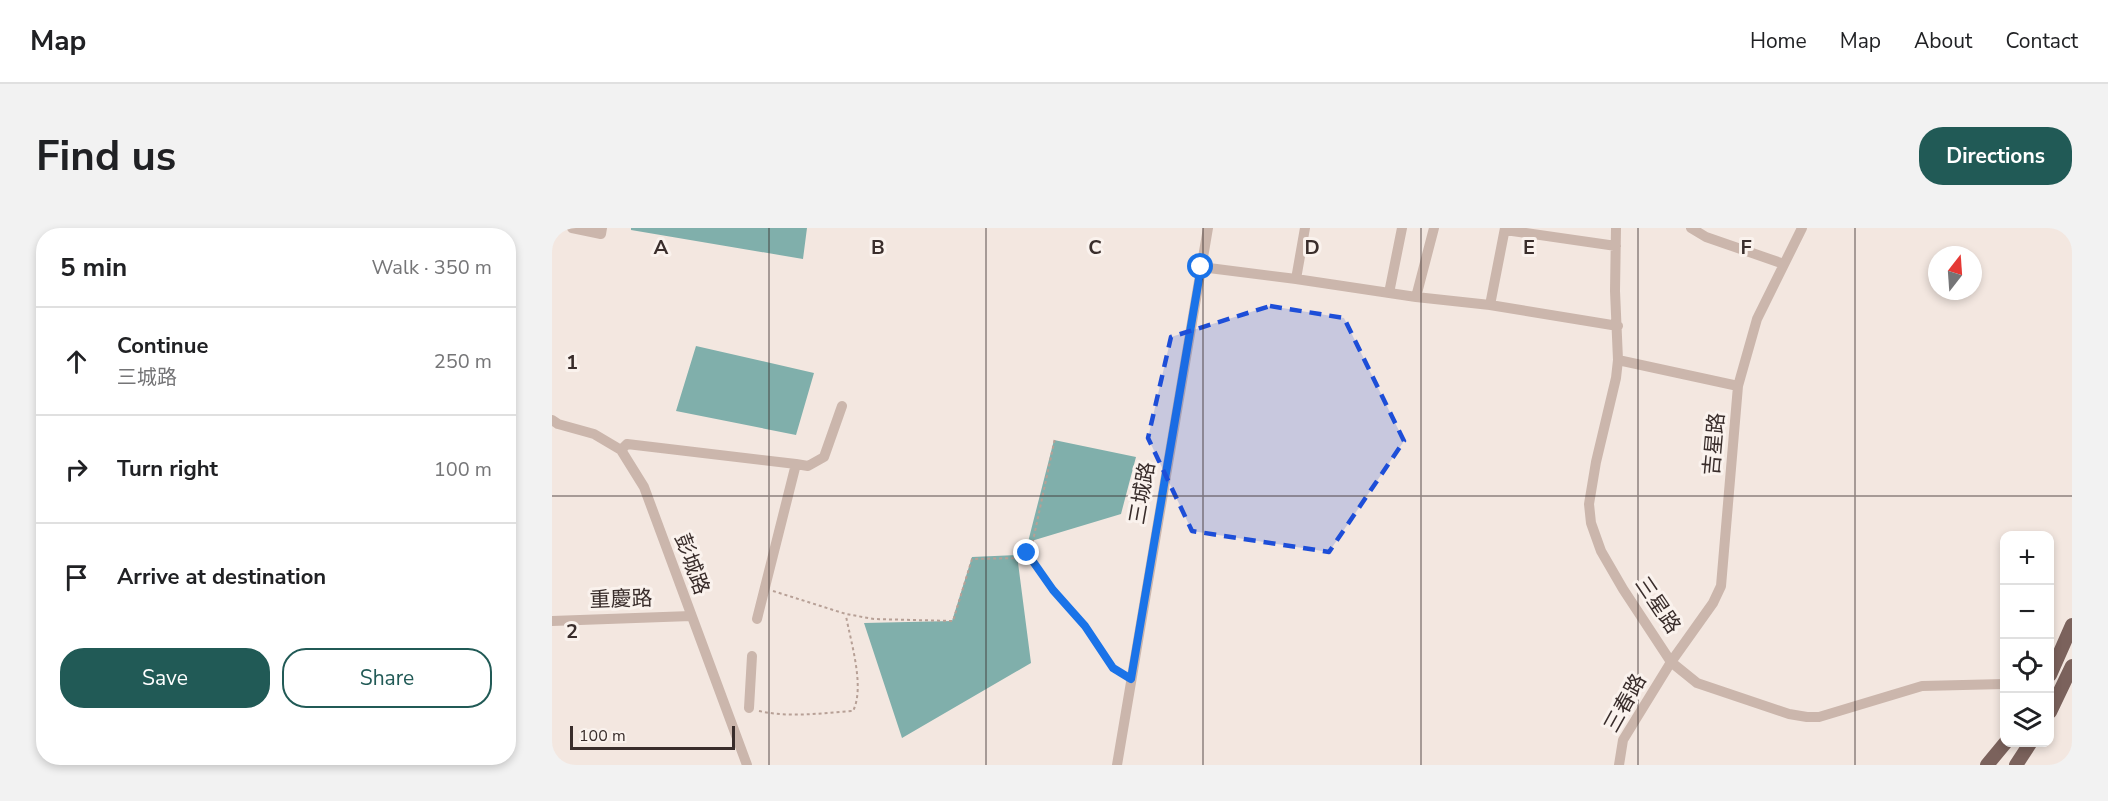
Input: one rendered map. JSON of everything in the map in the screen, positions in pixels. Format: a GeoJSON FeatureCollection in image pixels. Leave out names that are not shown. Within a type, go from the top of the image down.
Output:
{"type":"FeatureCollection","features":[{"type":"Feature","properties":{"kind":"main road"},"geometry":{"type":"LineString","coordinates":[[2054,665],[2070,632]]}},
{"type":"Feature","properties":{"kind":"main road"},"geometry":{"type":"LineString","coordinates":[[2054,702],[2072,666]]}},
{"type":"Feature","properties":{"kind":"main road"},"geometry":{"type":"LineString","coordinates":[[1987,765],[2002,747]]}},
{"type":"Feature","properties":{"kind":"main road"},"geometry":{"type":"LineString","coordinates":[[2016,765],[2028,747]]}},
{"type":"Feature","properties":{"kind":"street"},"geometry":{"type":"LineString","coordinates":[[572,228],[601,234],[602,228]]}},
{"type":"Feature","properties":{"kind":"street","name":"三城路"},"geometry":{"type":"LineString","coordinates":[[1117,765],[1208,228]]}},
{"type":"Feature","properties":{"kind":"street"},"geometry":{"type":"LineString","coordinates":[[1296,279],[1305,228]]}},
{"type":"Feature","properties":{"kind":"street"},"geometry":{"type":"LineString","coordinates":[[1389,293],[1402,228]]}},
{"type":"Feature","properties":{"kind":"street"},"geometry":{"type":"LineString","coordinates":[[1416,297],[1434,228]]}},
{"type":"Feature","properties":{"kind":"street","name":"三星路"},"geometry":{"type":"LineString","coordinates":[[1616,228],[1615,291],[1618,360],[1614,392],[1592,483],[1589,504],[1591,523],[1601,551],[1671,662],[1697,683],[1789,714],[1807,717],[1819,717],[1922,686],[2000,684]]}},
{"type":"Feature","properties":{"kind":"street"},"geometry":{"type":"LineString","coordinates":[[1690,228],[1706,237],[1784,264]]}},
{"type":"Feature","properties":{"kind":"street","name":"吉星路"},"geometry":{"type":"LineString","coordinates":[[1671,662],[1713,603],[1721,586],[1738,386],[1757,320],[1802,228]]}},
{"type":"Feature","properties":{"kind":"street"},"geometry":{"type":"LineString","coordinates":[[1490,305],[1505,229],[1616,246]]}},
{"type":"Feature","properties":{"kind":"street"},"geometry":{"type":"LineString","coordinates":[[1201,267],[1490,305],[1617,326]]}},
{"type":"Feature","properties":{"kind":"street"},"geometry":{"type":"LineString","coordinates":[[1618,360],[1738,386]]}},
{"type":"Feature","properties":{"kind":"street"},"geometry":{"type":"LineString","coordinates":[[621,450],[627,444],[808,466],[824,457],[842,406]]}},
{"type":"Feature","properties":{"kind":"street","name":"彭城路"},"geometry":{"type":"LineString","coordinates":[[552,420],[558,424],[594,434],[621,450],[644,487],[747,765]]}},
{"type":"Feature","properties":{"kind":"street"},"geometry":{"type":"LineString","coordinates":[[757,619],[796,464]]}},
{"type":"Feature","properties":{"kind":"street","name":"重慶路"},"geometry":{"type":"LineString","coordinates":[[552,621],[691,616]]}},
{"type":"Feature","properties":{"kind":"street"},"geometry":{"type":"LineString","coordinates":[[749,708],[752,656]]}},
{"type":"Feature","properties":{"kind":"street","name":"三春路"},"geometry":{"type":"LineString","coordinates":[[1618,765],[1623,740],[1671,662]]}},
{"type":"Feature","properties":{"kind":"path"},"geometry":{"type":"LineString","coordinates":[[765,589],[846,614],[874,619],[952,621],[972,558],[1020,558],[1031,550],[1055,438]]}},
{"type":"Feature","properties":{"kind":"path"},"geometry":{"type":"LineString","coordinates":[[1027,553],[1053,590],[1085,626],[1113,668],[1131,679]]}},
{"type":"Feature","properties":{"kind":"path"},"geometry":{"type":"LineString","coordinates":[[749,708],[762,712],[801,715],[853,711],[857,704],[858,674],[846,614]]}},
{"type":"Feature","properties":{"kind":"highlighted area"},"geometry":{"type":"Polygon","coordinates":[[[1270,306],[1344,318],[1404,441],[1329,552],[1192,531],[1148,438],[1171,337],[1270,306]]]}},
{"type":"Feature","properties":{"kind":"water"},"geometry":{"type":"Polygon","coordinates":[[[631,228],[807,228],[803,259],[631,230],[631,228]]]}},
{"type":"Feature","properties":{"kind":"water"},"geometry":{"type":"Polygon","coordinates":[[[696,346],[814,373],[796,435],[676,411],[696,346]]]}},
{"type":"Feature","properties":{"kind":"water"},"geometry":{"type":"Polygon","coordinates":[[[1054,440],[1136,457],[1121,514],[1028,542],[1054,440]]]}},
{"type":"Feature","properties":{"kind":"water"},"geometry":{"type":"Polygon","coordinates":[[[1017,555],[1031,663],[902,738],[864,623],[952,621],[972,557],[1017,555]]]}},
{"type":"Feature","properties":{"kind":"route"},"geometry":{"type":"LineString","coordinates":[[1027,553],[1053,590],[1085,626],[1113,668],[1131,679],[1201,267]]}}]}
